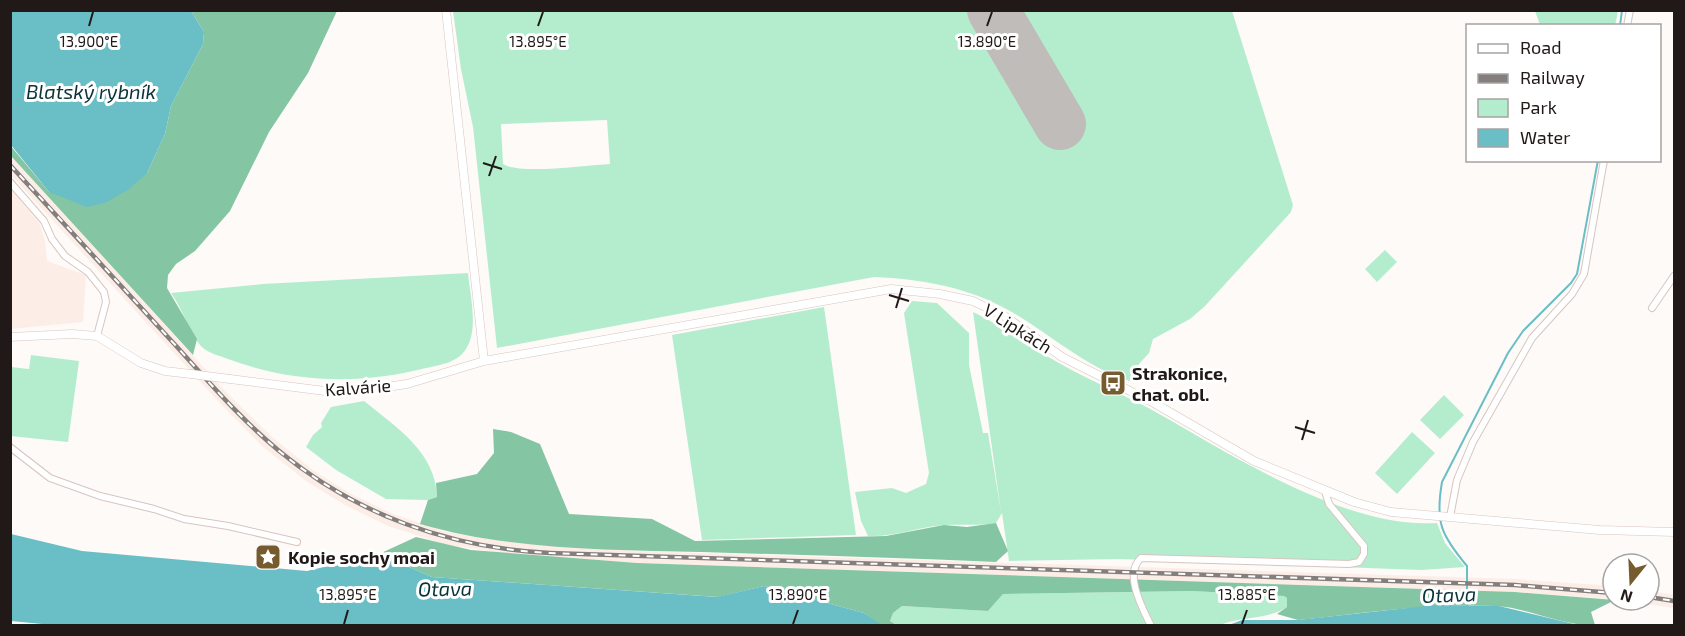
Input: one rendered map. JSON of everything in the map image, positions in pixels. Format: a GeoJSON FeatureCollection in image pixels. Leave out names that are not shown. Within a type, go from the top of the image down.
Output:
{"type":"FeatureCollection","features":[{"type":"Feature","properties":{"kind":"street"},"geometry":{"type":"LineString","coordinates":[[446,10],[484,361]]}},
{"type":"Feature","properties":{"kind":"street"},"geometry":{"type":"LineString","coordinates":[[1450,518],[1457,480],[1473,442],[1532,338],[1572,294],[1584,274],[1604,162]]}},
{"type":"Feature","properties":{"kind":"street"},"geometry":{"type":"LineString","coordinates":[[10,182],[45,221],[52,239],[65,256],[88,272],[104,292],[105,302],[97,336],[72,334],[10,338]]}},
{"type":"Feature","properties":{"kind":"street"},"geometry":{"type":"LineString","coordinates":[[1652,308],[1674,276]]}},
{"type":"Feature","properties":{"kind":"street","name":"V Lipkách"},"geometry":{"type":"LineString","coordinates":[[484,361],[891,290],[940,294],[973,301],[1006,317],[1062,357],[1154,403],[1254,461],[1325,491],[1391,513],[1600,530],[1674,532]]}},
{"type":"Feature","properties":{"kind":"street","name":"Kalvárie"},"geometry":{"type":"LineString","coordinates":[[97,336],[141,363],[165,371],[325,391],[366,390],[407,384],[484,361]]}},
{"type":"Feature","properties":{"kind":"street"},"geometry":{"type":"LineString","coordinates":[[10,447],[50,478],[100,496],[154,508],[184,519],[228,526],[297,542]]}},
{"type":"Feature","properties":{"kind":"street"},"geometry":{"type":"LineString","coordinates":[[1151,626],[1135,589],[1136,566],[1141,558],[1349,564],[1359,562],[1364,554],[1364,546],[1329,504],[1325,491]]}},
{"type":"Feature","properties":{"kind":"shaded area"},"geometry":{"type":"Polygon","coordinates":[[[11,156],[227,393],[272,437],[313,470],[351,494],[393,514],[447,532],[510,541],[638,551],[1515,579],[1601,585],[1601,598],[1515,592],[637,563],[509,554],[444,544],[388,526],[345,505],[306,481],[263,447],[11,175],[11,156]]]}},
{"type":"Feature","properties":{"kind":"shaded area"},"geometry":{"type":"Polygon","coordinates":[[[10,188],[40,224],[47,261],[86,275],[83,322],[11,329],[10,188]]]}},
{"type":"Feature","properties":{"kind":"shaded area"},"geometry":{"type":"Polygon","coordinates":[[[1661,593],[1674,595],[1674,608],[1661,606],[1661,593]]]}},
{"type":"Feature","properties":{"kind":"green space"},"geometry":{"type":"Polygon","coordinates":[[[191,11],[337,11],[308,73],[269,132],[230,211],[195,251],[176,264],[168,275],[167,288],[197,339],[193,355],[11,156],[10,145],[49,192],[147,173],[165,134],[171,106],[203,44],[204,32],[191,11]]]}},
{"type":"Feature","properties":{"kind":"green space"},"geometry":{"type":"Polygon","coordinates":[[[453,11],[1232,11],[1293,205],[1291,212],[1205,306],[1190,319],[1153,339],[1149,353],[1139,364],[1133,382],[1101,369],[1010,311],[978,296],[927,282],[874,277],[497,348],[473,127],[461,69],[453,11]],[[607,120],[501,124],[503,164],[524,169],[538,169],[610,164],[607,120]]]}},
{"type":"Feature","properties":{"kind":"green space"},"geometry":{"type":"Polygon","coordinates":[[[1535,11],[1618,11],[1615,24],[1540,24],[1535,11]]]}},
{"type":"Feature","properties":{"kind":"green space"},"geometry":{"type":"Polygon","coordinates":[[[1385,250],[1397,262],[1377,282],[1365,269],[1385,250]]]}},
{"type":"Feature","properties":{"kind":"green space"},"geometry":{"type":"Polygon","coordinates":[[[468,273],[473,322],[470,341],[462,354],[448,363],[437,366],[377,377],[352,379],[302,377],[277,373],[209,352],[195,337],[171,293],[263,284],[468,273]]]}},
{"type":"Feature","properties":{"kind":"green space"},"geometry":{"type":"Polygon","coordinates":[[[912,301],[937,303],[969,333],[969,365],[983,433],[988,433],[1001,512],[973,312],[1048,357],[1294,487],[1330,503],[1367,515],[1402,522],[1437,523],[1445,543],[1465,567],[1422,570],[1119,559],[1009,561],[1002,513],[996,523],[944,525],[888,535],[868,536],[861,521],[855,492],[892,488],[906,493],[926,484],[929,473],[904,313],[912,301]]]}},
{"type":"Feature","properties":{"kind":"green space"},"geometry":{"type":"Polygon","coordinates":[[[824,307],[856,535],[702,540],[672,335],[824,307]]]}},
{"type":"Feature","properties":{"kind":"green space"},"geometry":{"type":"Polygon","coordinates":[[[31,355],[79,361],[68,442],[11,436],[11,367],[29,369],[31,355]]]}},
{"type":"Feature","properties":{"kind":"green space"},"geometry":{"type":"Polygon","coordinates":[[[1444,395],[1464,415],[1440,439],[1420,420],[1444,395]]]}},
{"type":"Feature","properties":{"kind":"green space"},"geometry":{"type":"Polygon","coordinates":[[[364,401],[401,431],[422,454],[435,481],[437,497],[428,500],[386,499],[336,470],[306,447],[313,435],[322,427],[321,423],[331,407],[364,401]]]}},
{"type":"Feature","properties":{"kind":"green space"},"geometry":{"type":"Polygon","coordinates":[[[493,429],[511,432],[540,444],[569,514],[652,519],[695,541],[886,536],[944,525],[967,527],[996,523],[1008,551],[996,562],[595,549],[489,539],[420,524],[428,500],[437,497],[436,483],[477,474],[494,453],[493,429]]]}},
{"type":"Feature","properties":{"kind":"green space"},"geometry":{"type":"Polygon","coordinates":[[[1412,432],[1435,453],[1397,494],[1375,473],[1412,432]]]}},
{"type":"Feature","properties":{"kind":"green space"},"geometry":{"type":"Polygon","coordinates":[[[416,537],[471,550],[637,563],[1515,592],[1601,599],[1601,607],[1591,612],[1595,625],[1570,623],[1509,607],[1471,605],[1421,607],[1298,620],[1277,614],[1287,607],[1287,598],[1284,596],[1192,591],[1003,594],[988,611],[902,606],[893,613],[890,621],[896,625],[882,626],[864,613],[764,586],[718,597],[432,577],[379,554],[416,537]]]}},
{"type":"Feature","properties":{"kind":"green space"},"geometry":{"type":"Polygon","coordinates":[[[1192,591],[1284,596],[1287,598],[1287,607],[1271,614],[1220,625],[896,626],[890,621],[893,613],[902,606],[988,611],[1003,594],[1192,591]]]}},
{"type":"Feature","properties":{"kind":"water","name":"Blatský rybník"},"geometry":{"type":"Polygon","coordinates":[[[10,11],[191,11],[204,32],[203,44],[171,106],[165,134],[147,173],[129,189],[105,203],[87,207],[49,192],[11,145],[10,11]]]}},
{"type":"Feature","properties":{"kind":"water","name":"Otava"},"geometry":{"type":"Polygon","coordinates":[[[11,534],[82,551],[307,571],[379,554],[432,577],[717,597],[764,586],[864,613],[882,625],[63,626],[11,621],[11,534]]]}},
{"type":"Feature","properties":{"kind":"water"},"geometry":{"type":"Polygon","coordinates":[[[1435,605],[1499,606],[1578,625],[1229,625],[1242,620],[1298,620],[1435,605]]]}},
{"type":"Feature","properties":{"kind":"waterway"},"geometry":{"type":"LineString","coordinates":[[1620,24],[1622,10]]}},
{"type":"Feature","properties":{"kind":"waterway","name":"Otava"},"geometry":{"type":"LineString","coordinates":[[1467,608],[1467,566],[1451,545],[1440,518],[1442,482],[1508,353],[1523,331],[1571,283],[1577,274],[1598,162]]}},
{"type":"Feature","properties":{"kind":"runway"},"geometry":{"type":"LineString","coordinates":[[993,10],[1060,124]]}},
{"type":"Feature","properties":{"kind":"railway"},"geometry":{"type":"LineString","coordinates":[[10,165],[221,395],[278,450],[339,493],[372,510],[441,535],[476,544],[550,553],[1515,585],[1601,592]]}},
{"type":"Feature","properties":{"kind":"railway"},"geometry":{"type":"LineString","coordinates":[[1661,599],[1674,601]]}},
{"type":"Feature","properties":{"kind":"place","name":"Strakonice, chat. obl."},"geometry":{"type":"Point","coordinates":[1113,383]}},
{"type":"Feature","properties":{"kind":"place","name":"Kopie sochy moai"},"geometry":{"type":"Point","coordinates":[268,557]}}]}
